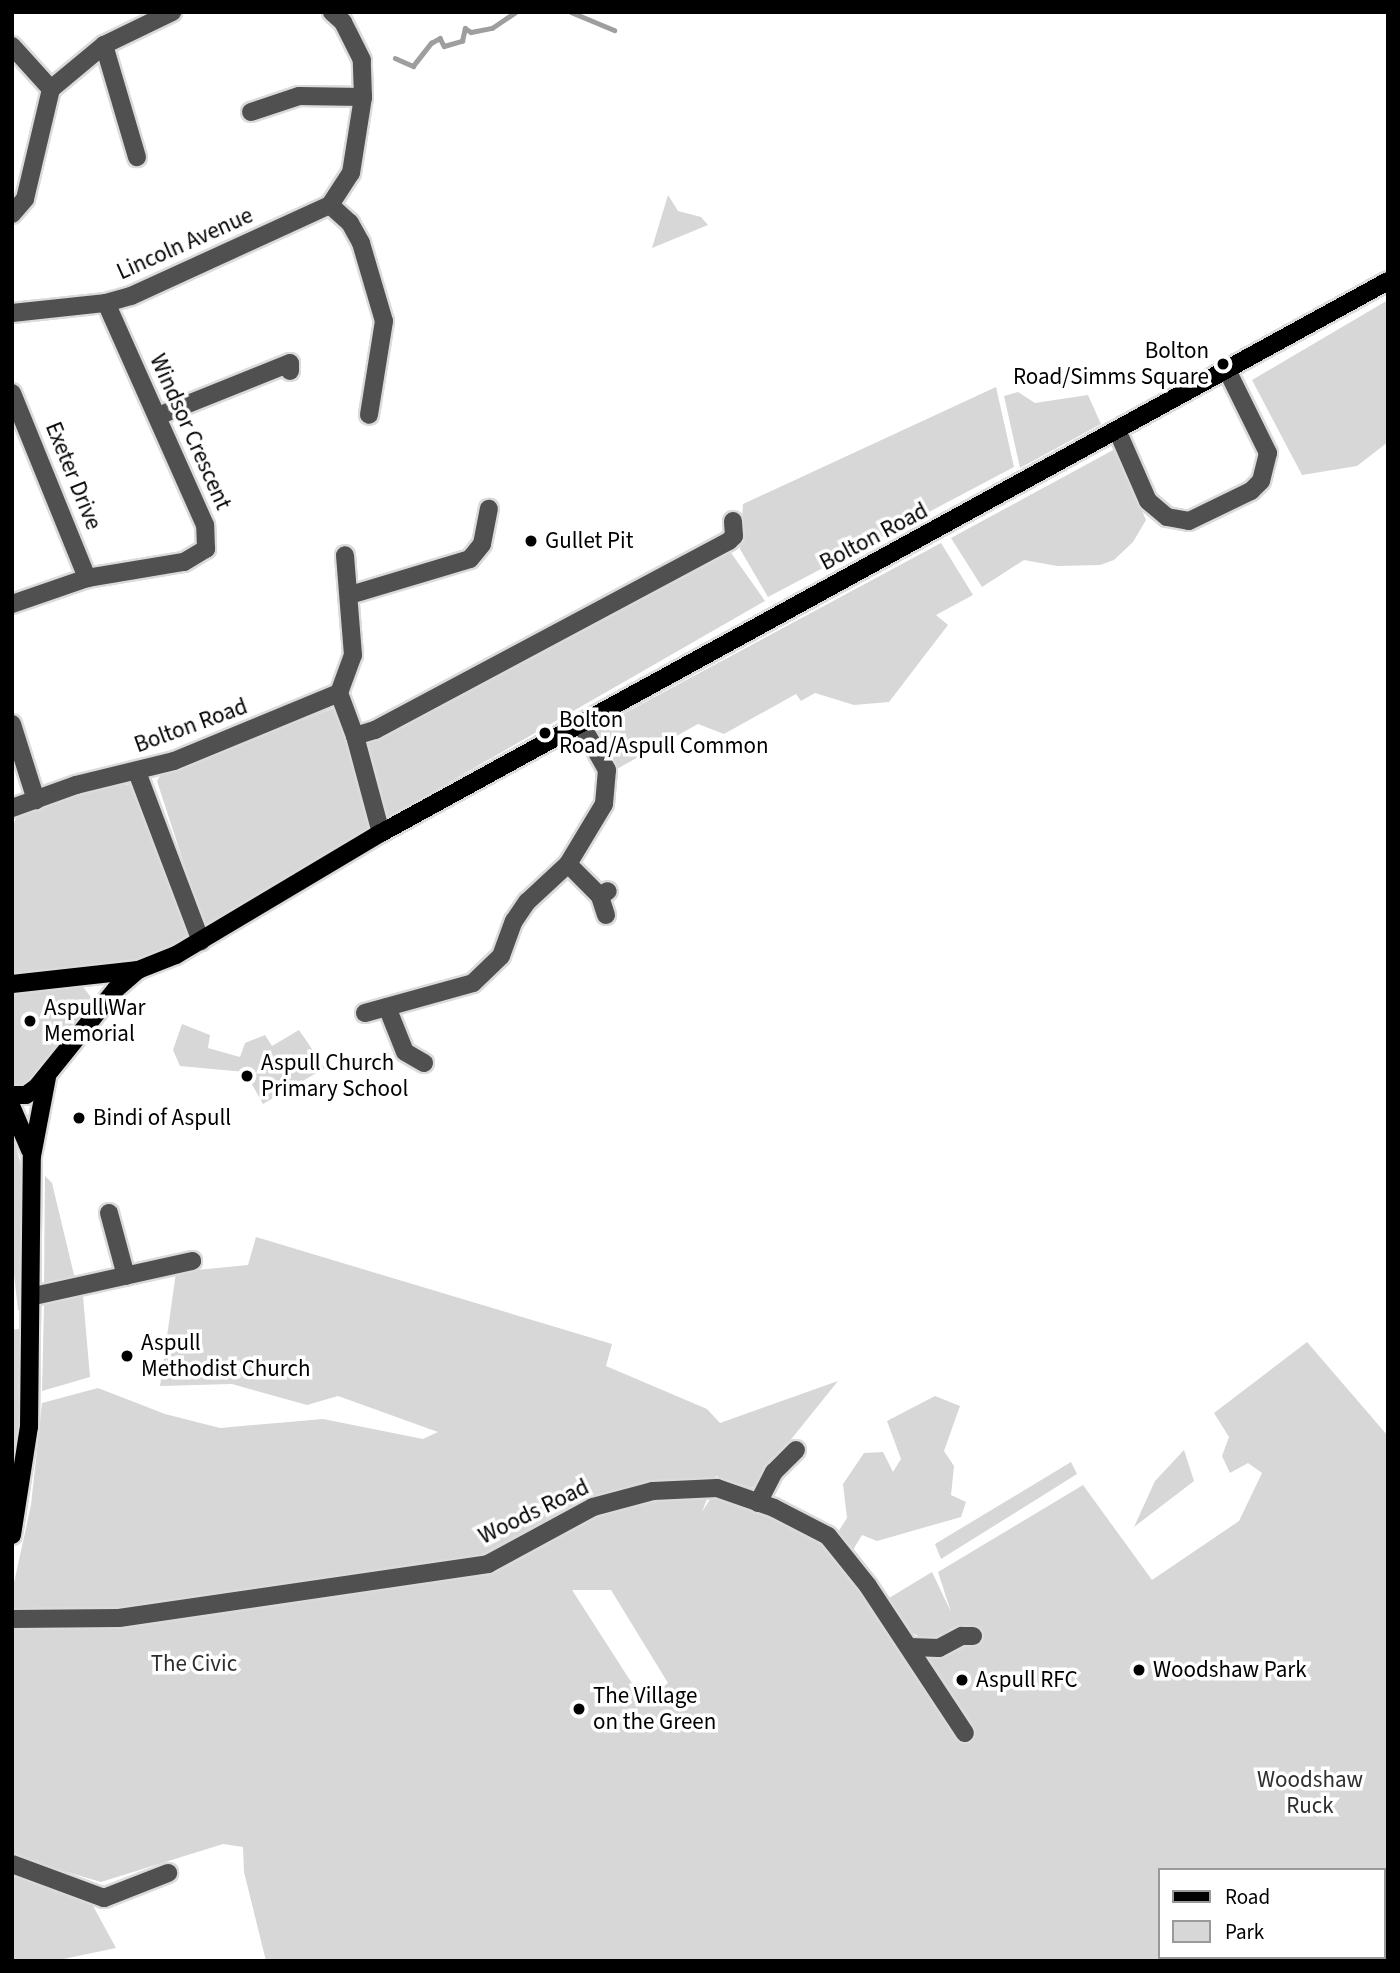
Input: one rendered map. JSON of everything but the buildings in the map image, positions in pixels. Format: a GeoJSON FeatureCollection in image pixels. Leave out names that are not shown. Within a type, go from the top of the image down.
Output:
{"type":"FeatureCollection","features":[{"type":"Feature","properties":{"kind":"main road","name":"Bolton Road"},"geometry":{"type":"LineString","coordinates":[[12,984],[138,970],[201,941],[381,833],[1117,430],[1228,372],[1388,281]]}},
{"type":"Feature","properties":{"kind":"main road","name":"Bolton Road"},"geometry":{"type":"LineString","coordinates":[[47,1077],[95,1015],[138,970]]}},
{"type":"Feature","properties":{"kind":"main road"},"geometry":{"type":"LineString","coordinates":[[70,979],[94,996],[95,1015]]}},
{"type":"Feature","properties":{"kind":"main road"},"geometry":{"type":"LineString","coordinates":[[12,1095],[26,1095],[47,1077]]}},
{"type":"Feature","properties":{"kind":"main road"},"geometry":{"type":"LineString","coordinates":[[12,1535],[29,1427],[34,1296],[32,1156],[47,1077]]}},
{"type":"Feature","properties":{"kind":"main road"},"geometry":{"type":"LineString","coordinates":[[12,1108],[32,1156]]}},
{"type":"Feature","properties":{"kind":"street"},"geometry":{"type":"LineString","coordinates":[[12,214],[25,199],[51,89],[104,44],[172,12]]}},
{"type":"Feature","properties":{"kind":"street"},"geometry":{"type":"LineString","coordinates":[[332,12],[343,22],[362,60],[363,97],[351,173],[330,205],[350,223],[361,243],[384,321],[369,415]]}},
{"type":"Feature","properties":{"kind":"street"},"geometry":{"type":"LineString","coordinates":[[104,44],[137,158]]}},
{"type":"Feature","properties":{"kind":"street"},"geometry":{"type":"LineString","coordinates":[[12,46],[51,89]]}},
{"type":"Feature","properties":{"kind":"street"},"geometry":{"type":"LineString","coordinates":[[251,112],[299,96],[363,97]]}},
{"type":"Feature","properties":{"kind":"street","name":"Lincoln Avenue"},"geometry":{"type":"LineString","coordinates":[[12,313],[106,303],[166,283],[330,205]]}},
{"type":"Feature","properties":{"kind":"street","name":"Windsor Crescent"},"geometry":{"type":"LineString","coordinates":[[12,604],[87,578],[184,562],[206,549],[205,526],[106,303]]}},
{"type":"Feature","properties":{"kind":"street"},"geometry":{"type":"LineString","coordinates":[[158,416],[290,363],[290,371]]}},
{"type":"Feature","properties":{"kind":"street"},"geometry":{"type":"LineString","coordinates":[[1117,430],[1148,501],[1167,517],[1189,521],[1251,491],[1266,471],[1268,453],[1228,372]]}},
{"type":"Feature","properties":{"kind":"street","name":"Exeter Drive"},"geometry":{"type":"LineString","coordinates":[[12,393],[87,578]]}},
{"type":"Feature","properties":{"kind":"street"},"geometry":{"type":"LineString","coordinates":[[350,595],[470,559],[482,544],[489,509]]}},
{"type":"Feature","properties":{"kind":"street"},"geometry":{"type":"LineString","coordinates":[[355,736],[375,730],[729,541],[734,536],[733,521]]}},
{"type":"Feature","properties":{"kind":"street"},"geometry":{"type":"LineString","coordinates":[[345,555],[350,595],[352,663],[339,693],[355,736],[381,833]]}},
{"type":"Feature","properties":{"kind":"street","name":"Bolton Road"},"geometry":{"type":"LineString","coordinates":[[12,808],[76,785],[138,772],[339,693]]}},
{"type":"Feature","properties":{"kind":"street"},"geometry":{"type":"LineString","coordinates":[[12,724],[36,800]]}},
{"type":"Feature","properties":{"kind":"street"},"geometry":{"type":"LineString","coordinates":[[365,1013],[474,983],[501,956],[514,921],[527,902],[568,864],[598,819],[607,792],[607,770],[581,724]]}},
{"type":"Feature","properties":{"kind":"street"},"geometry":{"type":"LineString","coordinates":[[138,772],[201,941]]}},
{"type":"Feature","properties":{"kind":"street"},"geometry":{"type":"LineString","coordinates":[[568,864],[604,894],[606,915]]}},
{"type":"Feature","properties":{"kind":"street"},"geometry":{"type":"LineString","coordinates":[[387,1007],[393,1031],[405,1052],[427,1065]]}},
{"type":"Feature","properties":{"kind":"street"},"geometry":{"type":"LineString","coordinates":[[109,1213],[126,1276]]}},
{"type":"Feature","properties":{"kind":"street"},"geometry":{"type":"LineString","coordinates":[[34,1296],[191,1261]]}},
{"type":"Feature","properties":{"kind":"street"},"geometry":{"type":"LineString","coordinates":[[758,1503],[774,1472],[796,1450]]}},
{"type":"Feature","properties":{"kind":"street","name":"Woods Road"},"geometry":{"type":"LineString","coordinates":[[12,1619],[118,1618],[488,1564],[593,1507],[653,1491],[717,1488],[758,1503],[828,1536],[910,1647],[965,1733]]}},
{"type":"Feature","properties":{"kind":"street"},"geometry":{"type":"LineString","coordinates":[[910,1647],[939,1648],[962,1636],[973,1636]]}},
{"type":"Feature","properties":{"kind":"street"},"geometry":{"type":"LineString","coordinates":[[12,1864],[104,1898],[168,1873]]}},
{"type":"Feature","properties":{"kind":"green space"},"geometry":{"type":"Polygon","coordinates":[[[668,195],[678,211],[701,217],[708,225],[652,248],[668,195]]]}},
{"type":"Feature","properties":{"kind":"green space"},"geometry":{"type":"Polygon","coordinates":[[[1388,300],[1388,442],[1357,466],[1302,475],[1252,380],[1388,300]]]}},
{"type":"Feature","properties":{"kind":"green space"},"geometry":{"type":"Polygon","coordinates":[[[996,387],[1014,467],[768,597],[740,549],[743,504],[996,387]]]}},
{"type":"Feature","properties":{"kind":"green space"},"geometry":{"type":"Polygon","coordinates":[[[1018,392],[1035,403],[1088,395],[1101,424],[1020,468],[1004,396],[1018,392]]]}},
{"type":"Feature","properties":{"kind":"green space"},"geometry":{"type":"Polygon","coordinates":[[[1115,449],[1146,520],[1133,542],[1114,560],[1100,565],[1057,566],[1024,560],[982,587],[951,538],[1115,449]]]}},
{"type":"Feature","properties":{"kind":"green space"},"geometry":{"type":"Polygon","coordinates":[[[941,543],[973,595],[936,615],[948,625],[889,702],[854,705],[815,693],[801,701],[796,694],[724,734],[698,724],[615,770],[595,729],[941,543]]]}},
{"type":"Feature","properties":{"kind":"green space"},"geometry":{"type":"Polygon","coordinates":[[[729,550],[765,601],[387,818],[366,738],[729,550]]]}},
{"type":"Feature","properties":{"kind":"green space"},"geometry":{"type":"Polygon","coordinates":[[[334,708],[343,714],[371,826],[207,935],[157,781],[162,773],[334,708]]]}},
{"type":"Feature","properties":{"kind":"green space"},"geometry":{"type":"Polygon","coordinates":[[[140,783],[192,941],[139,961],[12,974],[12,829],[18,812],[87,789],[140,783]]]}},
{"type":"Feature","properties":{"kind":"green space"},"geometry":{"type":"Polygon","coordinates":[[[12,984],[81,984],[96,1004],[47,1077],[12,1095],[12,984]]]}},
{"type":"Feature","properties":{"kind":"green space"},"geometry":{"type":"Polygon","coordinates":[[[182,1024],[210,1035],[208,1048],[240,1057],[245,1043],[265,1035],[272,1046],[299,1030],[325,1068],[263,1104],[245,1072],[180,1066],[173,1050],[182,1024]]]}},
{"type":"Feature","properties":{"kind":"green space"},"geometry":{"type":"Polygon","coordinates":[[[12,1128],[24,1179],[23,1310],[18,1310],[12,1256],[12,1128]]]}},
{"type":"Feature","properties":{"kind":"green space"},"geometry":{"type":"Polygon","coordinates":[[[45,1176],[52,1183],[75,1279],[44,1289],[45,1176]]]}},
{"type":"Feature","properties":{"kind":"green space"},"geometry":{"type":"Polygon","coordinates":[[[256,1237],[612,1344],[606,1366],[707,1409],[720,1423],[838,1381],[752,1488],[716,1476],[702,1512],[717,1488],[828,1536],[910,1648],[924,1639],[908,1631],[889,1598],[932,1572],[951,1612],[938,1572],[1083,1485],[1152,1580],[1239,1521],[1262,1473],[1248,1463],[1230,1473],[1222,1456],[1229,1437],[1214,1413],[1307,1342],[1388,1436],[1388,1961],[266,1961],[244,1872],[243,1847],[223,1844],[101,1882],[12,1856],[12,1592],[31,1505],[42,1403],[98,1388],[165,1414],[220,1428],[323,1419],[423,1439],[438,1432],[338,1396],[307,1405],[232,1384],[160,1386],[176,1272],[248,1265],[256,1237]],[[572,1590],[644,1702],[668,1683],[611,1590],[572,1590]]]}},
{"type":"Feature","properties":{"kind":"green space"},"geometry":{"type":"Polygon","coordinates":[[[83,1296],[90,1377],[42,1391],[44,1305],[83,1296]]]}},
{"type":"Feature","properties":{"kind":"green space"},"geometry":{"type":"Polygon","coordinates":[[[24,1328],[18,1440],[12,1468],[12,1330],[24,1328]]]}},
{"type":"Feature","properties":{"kind":"green space"},"geometry":{"type":"Polygon","coordinates":[[[935,1396],[960,1406],[944,1451],[954,1466],[951,1495],[966,1502],[961,1517],[877,1541],[862,1535],[853,1550],[838,1532],[847,1518],[843,1484],[864,1453],[883,1452],[893,1472],[901,1459],[887,1421],[935,1396]]]}},
{"type":"Feature","properties":{"kind":"green space"},"geometry":{"type":"Polygon","coordinates":[[[1184,1450],[1194,1481],[1134,1527],[1155,1481],[1184,1450]]]}},
{"type":"Feature","properties":{"kind":"green space"},"geometry":{"type":"Polygon","coordinates":[[[1071,1462],[1077,1474],[941,1559],[935,1544],[1071,1462]]]}},
{"type":"Feature","properties":{"kind":"green space"},"geometry":{"type":"Polygon","coordinates":[[[12,1872],[81,1894],[92,1904],[116,1948],[54,1961],[12,1961],[12,1872]]]}},
{"type":"Feature","properties":{"kind":"waterway"},"geometry":{"type":"LineString","coordinates":[[395,58],[413,66],[431,43],[440,38],[444,46],[462,41],[465,28],[471,32],[492,28],[516,12]]}},
{"type":"Feature","properties":{"kind":"waterway"},"geometry":{"type":"LineString","coordinates":[[571,12],[614,30]]}},
{"type":"Feature","properties":{"kind":"place","name":"Bolton Road/Simms Square"},"geometry":{"type":"Point","coordinates":[1223,364]}},
{"type":"Feature","properties":{"kind":"place","name":"Gullet Pit"},"geometry":{"type":"Point","coordinates":[531,541]}},
{"type":"Feature","properties":{"kind":"place","name":"Bolton Road/Aspull Common"},"geometry":{"type":"Point","coordinates":[545,733]}},
{"type":"Feature","properties":{"kind":"place","name":"Aspull War Memorial"},"geometry":{"type":"Point","coordinates":[30,1021]}},
{"type":"Feature","properties":{"kind":"place","name":"Aspull Church Primary School"},"geometry":{"type":"Point","coordinates":[247,1076]}},
{"type":"Feature","properties":{"kind":"place","name":"Bindi of Aspull"},"geometry":{"type":"Point","coordinates":[79,1118]}},
{"type":"Feature","properties":{"kind":"place","name":"Aspull Methodist Church"},"geometry":{"type":"Point","coordinates":[127,1356]}},
{"type":"Feature","properties":{"kind":"place","name":"Woodshaw Park"},"geometry":{"type":"Point","coordinates":[1139,1670]}},
{"type":"Feature","properties":{"kind":"place","name":"Aspull RFC"},"geometry":{"type":"Point","coordinates":[962,1680]}},
{"type":"Feature","properties":{"kind":"place","name":"The Village on the Green"},"geometry":{"type":"Point","coordinates":[579,1709]}},
{"type":"Feature","properties":{"kind":"park label","name":"The Civic"},"geometry":{"type":"Point","coordinates":[194,1664]}},
{"type":"Feature","properties":{"kind":"park label","name":"Woodshaw Ruck"},"geometry":{"type":"Point","coordinates":[1310,1793]}}]}
